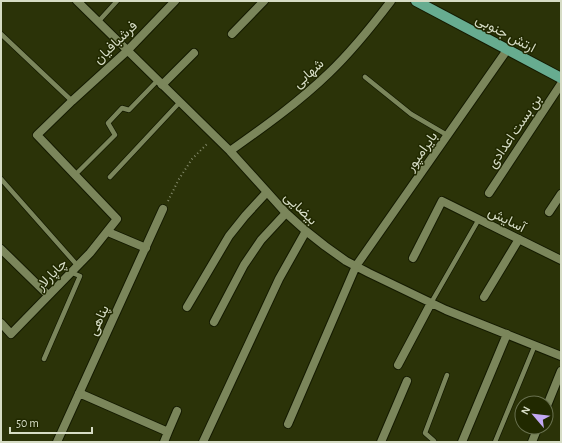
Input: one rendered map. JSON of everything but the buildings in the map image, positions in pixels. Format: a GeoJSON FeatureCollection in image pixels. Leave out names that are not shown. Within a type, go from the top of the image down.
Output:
{"type":"FeatureCollection","features":[{"type":"Feature","properties":{"kind":"main road","name":"ارتش جنوبی"},"geometry":{"type":"LineString","coordinates":[[416,1],[561,78]]}},
{"type":"Feature","properties":{"kind":"street","name":"بیضایی"},"geometry":{"type":"LineString","coordinates":[[77,1],[230,151],[286,213],[306,231],[346,261],[431,303],[561,356]]}},
{"type":"Feature","properties":{"kind":"street","name":"فرشبافیان"},"geometry":{"type":"LineString","coordinates":[[75,176],[38,135],[72,101],[127,51],[175,1]]}},
{"type":"Feature","properties":{"kind":"street"},"geometry":{"type":"LineString","coordinates":[[232,34],[264,1]]}},
{"type":"Feature","properties":{"kind":"street","name":"شهابی"},"geometry":{"type":"LineString","coordinates":[[230,151],[304,95],[328,73],[365,35],[391,1]]}},
{"type":"Feature","properties":{"kind":"street","name":"بایرامپور"},"geometry":{"type":"LineString","coordinates":[[288,424],[356,266],[507,50]]}},
{"type":"Feature","properties":{"kind":"street"},"geometry":{"type":"LineString","coordinates":[[160,83],[194,53]]}},
{"type":"Feature","properties":{"kind":"street","name":"بن بست اعدادی"},"geometry":{"type":"LineString","coordinates":[[488,192],[561,84]]}},
{"type":"Feature","properties":{"kind":"street","name":"چاپارلار"},"geometry":{"type":"LineString","coordinates":[[1,323],[11,334],[90,253],[117,219],[75,176]]}},
{"type":"Feature","properties":{"kind":"street"},"geometry":{"type":"LineString","coordinates":[[187,307],[229,236],[267,192]]}},
{"type":"Feature","properties":{"kind":"street"},"geometry":{"type":"LineString","coordinates":[[549,212],[561,194]]}},
{"type":"Feature","properties":{"kind":"street","name":"آسایش"},"geometry":{"type":"LineString","coordinates":[[414,258],[442,201],[561,260]]}},
{"type":"Feature","properties":{"kind":"street","name":"پناهی"},"geometry":{"type":"LineString","coordinates":[[57,442],[163,209]]}},
{"type":"Feature","properties":{"kind":"street"},"geometry":{"type":"LineString","coordinates":[[214,322],[244,265],[262,240],[286,213]]}},
{"type":"Feature","properties":{"kind":"street"},"geometry":{"type":"LineString","coordinates":[[203,442],[278,279],[306,231]]}},
{"type":"Feature","properties":{"kind":"street"},"geometry":{"type":"LineString","coordinates":[[108,232],[146,248]]}},
{"type":"Feature","properties":{"kind":"street"},"geometry":{"type":"LineString","coordinates":[[484,297],[519,239]]}},
{"type":"Feature","properties":{"kind":"street"},"geometry":{"type":"LineString","coordinates":[[1,249],[48,296]]}},
{"type":"Feature","properties":{"kind":"street"},"geometry":{"type":"LineString","coordinates":[[398,365],[431,303]]}},
{"type":"Feature","properties":{"kind":"street"},"geometry":{"type":"LineString","coordinates":[[462,442],[507,334]]}},
{"type":"Feature","properties":{"kind":"street"},"geometry":{"type":"LineString","coordinates":[[551,395],[561,371]]}},
{"type":"Feature","properties":{"kind":"street"},"geometry":{"type":"LineString","coordinates":[[381,442],[407,381]]}},
{"type":"Feature","properties":{"kind":"street"},"geometry":{"type":"LineString","coordinates":[[79,393],[168,432]]}},
{"type":"Feature","properties":{"kind":"street"},"geometry":{"type":"LineString","coordinates":[[164,442],[177,411]]}},
{"type":"Feature","properties":{"kind":"lane"},"geometry":{"type":"LineString","coordinates":[[98,22],[117,1]]}},
{"type":"Feature","properties":{"kind":"lane"},"geometry":{"type":"LineString","coordinates":[[1,34],[72,101]]}},
{"type":"Feature","properties":{"kind":"lane"},"geometry":{"type":"LineString","coordinates":[[365,77],[411,114],[447,136]]}},
{"type":"Feature","properties":{"kind":"lane"},"geometry":{"type":"LineString","coordinates":[[75,176],[115,135],[108,123],[122,108],[129,110],[160,83]]}},
{"type":"Feature","properties":{"kind":"lane"},"geometry":{"type":"LineString","coordinates":[[110,176],[180,102]]}},
{"type":"Feature","properties":{"kind":"lane"},"geometry":{"type":"LineString","coordinates":[[1,179],[77,265]]}},
{"type":"Feature","properties":{"kind":"lane"},"geometry":{"type":"LineString","coordinates":[[431,303],[479,219]]}},
{"type":"Feature","properties":{"kind":"lane"},"geometry":{"type":"LineString","coordinates":[[44,359],[80,276],[70,272]]}},
{"type":"Feature","properties":{"kind":"lane"},"geometry":{"type":"LineString","coordinates":[[495,442],[536,345]]}},
{"type":"Feature","properties":{"kind":"lane"},"geometry":{"type":"LineString","coordinates":[[433,442],[434,441],[425,433],[447,375]]}},
{"type":"Feature","properties":{"kind":"path"},"geometry":{"type":"LineString","coordinates":[[163,209],[179,179],[192,159],[215,136]]}}]}
